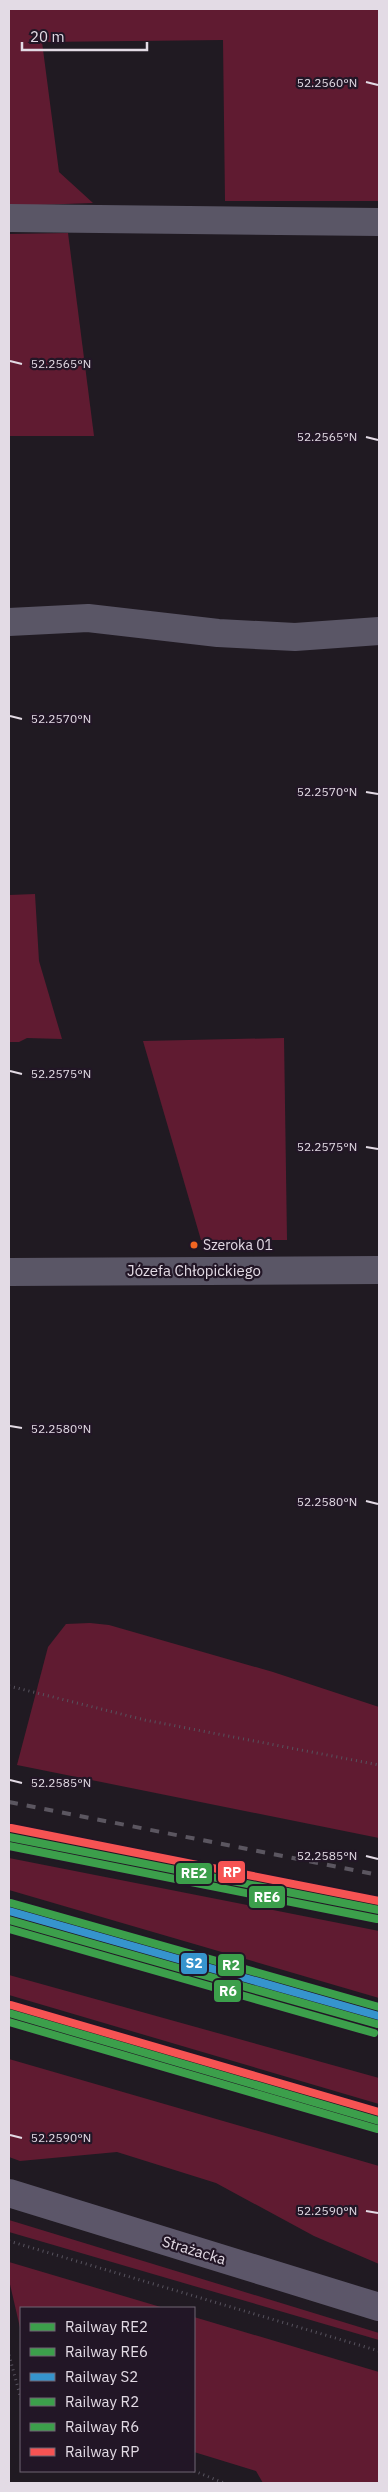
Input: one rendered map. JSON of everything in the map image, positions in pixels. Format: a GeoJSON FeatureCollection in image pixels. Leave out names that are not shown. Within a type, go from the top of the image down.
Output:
{"type":"FeatureCollection","features":[{"type":"Feature","properties":{"kind":"main road","name":"Strażacka"},"geometry":{"type":"LineString","coordinates":[[9,2193],[379,2307]]}},
{"type":"Feature","properties":{"kind":"street"},"geometry":{"type":"LineString","coordinates":[[9,218],[379,222]]}},
{"type":"Feature","properties":{"kind":"street"},"geometry":{"type":"LineString","coordinates":[[9,622],[88,618],[218,633],[295,637],[379,631]]}},
{"type":"Feature","properties":{"kind":"street","name":"Józefa Chłopickiego"},"geometry":{"type":"LineString","coordinates":[[9,1272],[379,1270]]}},
{"type":"Feature","properties":{"kind":"path"},"geometry":{"type":"LineString","coordinates":[[9,1686],[145,1720],[379,1765]]}},
{"type":"Feature","properties":{"kind":"path"},"geometry":{"type":"LineString","coordinates":[[9,2241],[379,2351]]}},
{"type":"Feature","properties":{"kind":"path"},"geometry":{"type":"LineString","coordinates":[[9,2355],[20,2396]]}},
{"type":"Feature","properties":{"kind":"path"},"geometry":{"type":"LineString","coordinates":[[195,2470],[224,2483]]}},
{"type":"Feature","properties":{"kind":"shaded area"},"geometry":{"type":"Polygon","coordinates":[[[9,9],[379,9],[379,201],[225,201],[223,40],[42,42],[59,172],[93,203],[9,206],[9,9]]]}},
{"type":"Feature","properties":{"kind":"shaded area"},"geometry":{"type":"Polygon","coordinates":[[[68,233],[94,436],[9,436],[9,234],[68,233]]]}},
{"type":"Feature","properties":{"kind":"shaded area"},"geometry":{"type":"Polygon","coordinates":[[[35,894],[39,961],[62,1039],[27,1038],[19,1042],[9,1042],[9,895],[35,894]]]}},
{"type":"Feature","properties":{"kind":"shaded area"},"geometry":{"type":"Polygon","coordinates":[[[284,1038],[287,1240],[201,1240],[143,1041],[284,1038]]]}},
{"type":"Feature","properties":{"kind":"shaded area"},"geometry":{"type":"Polygon","coordinates":[[[90,1623],[109,1625],[273,1672],[379,1707],[379,1838],[17,1765],[48,1647],[66,1624],[90,1623]]]}},
{"type":"Feature","properties":{"kind":"shaded area"},"geometry":{"type":"Polygon","coordinates":[[[9,1858],[379,1931],[379,1998],[9,1890],[9,1858]]]}},
{"type":"Feature","properties":{"kind":"shaded area"},"geometry":{"type":"Polygon","coordinates":[[[9,1975],[379,2078],[379,2104],[9,1995],[9,1975]]]}},
{"type":"Feature","properties":{"kind":"shaded area"},"geometry":{"type":"Polygon","coordinates":[[[9,2059],[379,2166],[379,2264],[314,2236],[216,2183],[117,2152],[20,2161],[9,2157],[9,2059]]]}},
{"type":"Feature","properties":{"kind":"shaded area"},"geometry":{"type":"Polygon","coordinates":[[[9,2220],[379,2333],[379,2340],[9,2232],[9,2220]]]}},
{"type":"Feature","properties":{"kind":"shaded area"},"geometry":{"type":"Polygon","coordinates":[[[9,2262],[161,2307],[20,2307],[20,2328],[9,2280],[9,2262]]]}},
{"type":"Feature","properties":{"kind":"shaded area"},"geometry":{"type":"Polygon","coordinates":[[[195,2317],[379,2372],[379,2483],[263,2483],[256,2471],[195,2452],[195,2317]]]}},
{"type":"Feature","properties":{"kind":"railway"},"geometry":{"type":"LineString","coordinates":[[9,1802],[379,1875]]}},
{"type":"Feature","properties":{"kind":"rail line","name":"RP"},"geometry":{"type":"LineString","coordinates":[[11,1828],[379,1901]]}},
{"type":"Feature","properties":{"kind":"rail line","name":"RE2"},"geometry":{"type":"LineString","coordinates":[[9,1837],[379,1910]]}},
{"type":"Feature","properties":{"kind":"rail line","name":"RE6"},"geometry":{"type":"LineString","coordinates":[[9,1846],[377,1919]]}},
{"type":"Feature","properties":{"kind":"rail line","name":"R2"},"geometry":{"type":"LineString","coordinates":[[11,1903],[379,2007]]}},
{"type":"Feature","properties":{"kind":"rail line","name":"S2"},"geometry":{"type":"LineString","coordinates":[[9,1911],[379,2016]]}},
{"type":"Feature","properties":{"kind":"rail line","name":"RE6"},"geometry":{"type":"LineString","coordinates":[[9,1920],[377,2024]]}},
{"type":"Feature","properties":{"kind":"rail line","name":"R6"},"geometry":{"type":"LineString","coordinates":[[9,1929],[374,2033]]}},
{"type":"Feature","properties":{"kind":"rail line","name":"RP"},"geometry":{"type":"LineString","coordinates":[[11,2005],[379,2112]]}},
{"type":"Feature","properties":{"kind":"rail line","name":"RE2"},"geometry":{"type":"LineString","coordinates":[[9,2013],[379,2121]]}},
{"type":"Feature","properties":{"kind":"rail line","name":"RE6"},"geometry":{"type":"LineString","coordinates":[[9,2022],[377,2129]]}},
{"type":"Feature","properties":{"kind":"place","name":"Szeroka 01"},"geometry":{"type":"Point","coordinates":[194,1245]}}]}
